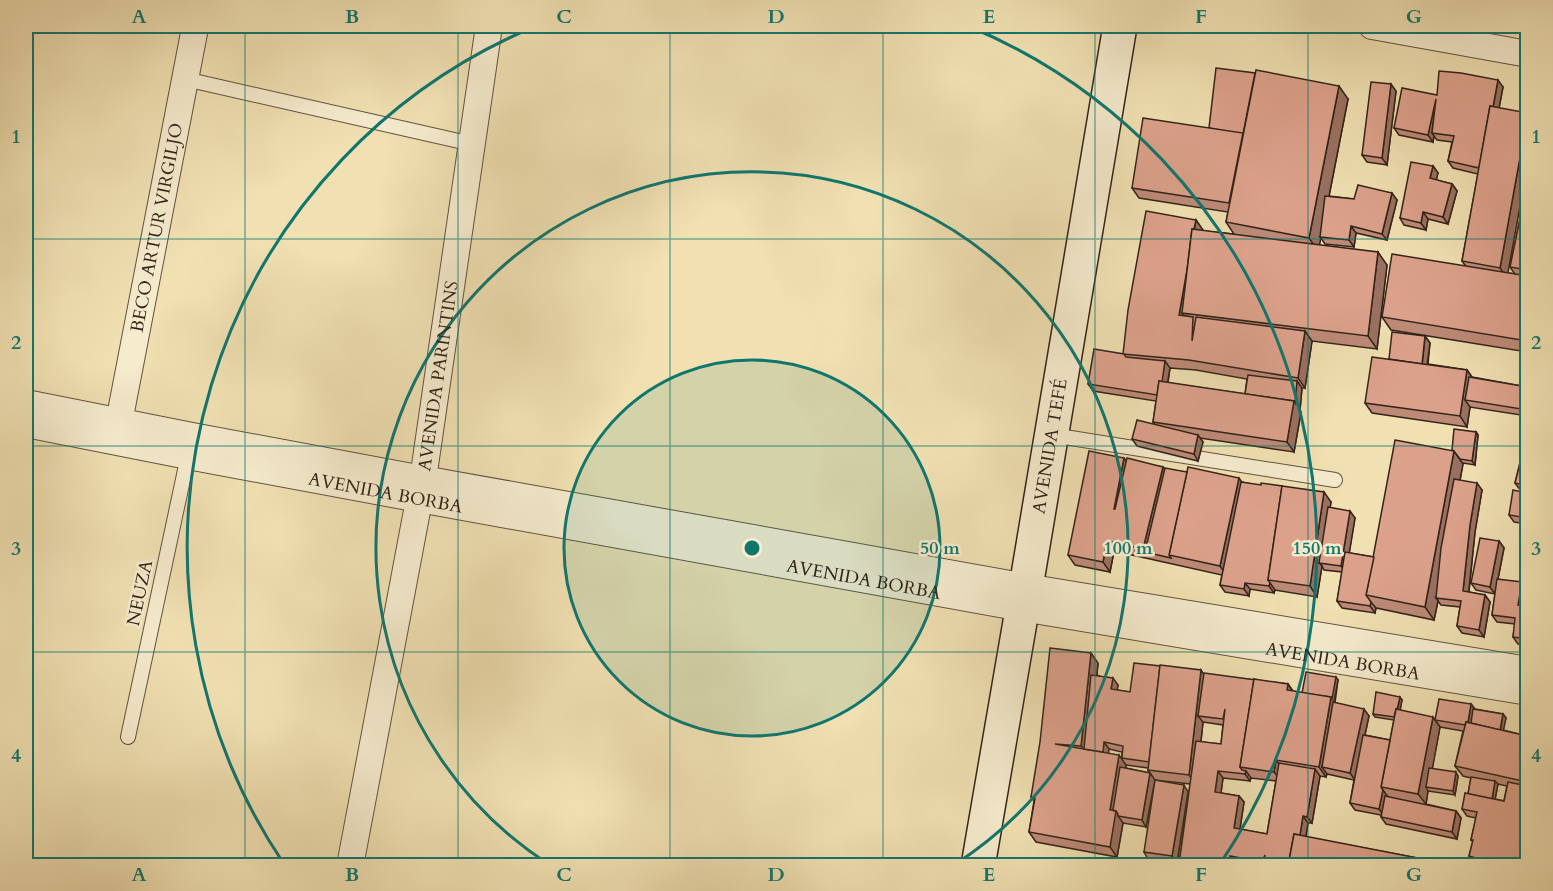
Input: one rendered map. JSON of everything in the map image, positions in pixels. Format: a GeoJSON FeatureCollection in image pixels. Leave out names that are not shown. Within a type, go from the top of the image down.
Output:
{"type":"FeatureCollection","features":[{"type":"Feature","properties":{"kind":"main road","name":"AVENIDA TEFÉ"},"geometry":{"type":"LineString","coordinates":[[978,866],[1120,26]]}},
{"type":"Feature","properties":{"kind":"street","name":"AVENIDA PARINTINS"},"geometry":{"type":"LineString","coordinates":[[350,866],[421,489],[489,26]]}},
{"type":"Feature","properties":{"kind":"street"},"geometry":{"type":"LineString","coordinates":[[1372,26],[1473,34],[1527,54]]}},
{"type":"Feature","properties":{"kind":"street","name":"BECO ARTUR VIRGILJO"},"geometry":{"type":"LineString","coordinates":[[119,422],[194,33]]}},
{"type":"Feature","properties":{"kind":"street","name":"AVENIDA BORBA"},"geometry":{"type":"LineString","coordinates":[[26,403],[421,489]]}},
{"type":"Feature","properties":{"kind":"street","name":"AVENIDA BORBA"},"geometry":{"type":"LineString","coordinates":[[26,424],[188,456],[421,489],[1024,597],[1527,692]]}},
{"type":"Feature","properties":{"kind":"street","name":"AVENIDA BORBA"},"geometry":{"type":"LineString","coordinates":[[1024,597],[1527,670]]}},
{"type":"Feature","properties":{"kind":"lane"},"geometry":{"type":"LineString","coordinates":[[185,79],[472,144]]}},
{"type":"Feature","properties":{"kind":"lane"},"geometry":{"type":"LineString","coordinates":[[1052,435],[1335,480]]}},
{"type":"Feature","properties":{"kind":"lane","name":"NEUZA"},"geometry":{"type":"LineString","coordinates":[[128,737],[188,456]]}},
{"type":"Feature","properties":{"kind":"building"},"geometry":{"type":"Polygon","coordinates":[[[1216,68],[1255,73],[1243,134],[1209,128],[1216,68]]]}},
{"type":"Feature","properties":{"kind":"building"},"geometry":{"type":"Polygon","coordinates":[[[1256,70],[1339,86],[1309,238],[1226,222],[1256,70]]]}},
{"type":"Feature","properties":{"kind":"building"},"geometry":{"type":"Polygon","coordinates":[[[1439,71],[1498,80],[1493,107],[1490,106],[1479,168],[1448,161],[1454,136],[1432,133],[1436,99],[1428,135],[1394,128],[1402,88],[1437,95],[1439,71]]]}},
{"type":"Feature","properties":{"kind":"building"},"geometry":{"type":"Polygon","coordinates":[[[1371,82],[1391,84],[1382,158],[1362,155],[1371,82]]]}},
{"type":"Feature","properties":{"kind":"building"},"geometry":{"type":"Polygon","coordinates":[[[1490,106],[1527,113],[1500,268],[1462,261],[1490,106]]]}},
{"type":"Feature","properties":{"kind":"building"},"geometry":{"type":"Polygon","coordinates":[[[1143,118],[1243,133],[1229,203],[1132,188],[1143,118]]]}},
{"type":"Feature","properties":{"kind":"building"},"geometry":{"type":"Polygon","coordinates":[[[1411,162],[1433,166],[1430,178],[1452,184],[1443,217],[1423,212],[1421,223],[1400,218],[1411,162]]]}},
{"type":"Feature","properties":{"kind":"building"},"geometry":{"type":"Polygon","coordinates":[[[1358,185],[1392,193],[1382,234],[1351,226],[1349,240],[1320,237],[1325,196],[1354,199],[1358,185]]]}},
{"type":"Feature","properties":{"kind":"building"},"geometry":{"type":"Polygon","coordinates":[[[1527,185],[1527,270],[1510,267],[1527,185]]]}},
{"type":"Feature","properties":{"kind":"building"},"geometry":{"type":"Polygon","coordinates":[[[1146,211],[1196,220],[1194,229],[1192,229],[1179,315],[1193,317],[1192,341],[1196,317],[1305,331],[1298,378],[1189,360],[1123,354],[1128,310],[1146,211]]]}},
{"type":"Feature","properties":{"kind":"building"},"geometry":{"type":"Polygon","coordinates":[[[1192,229],[1378,252],[1368,336],[1182,313],[1192,229]]]}},
{"type":"Feature","properties":{"kind":"building"},"geometry":{"type":"Polygon","coordinates":[[[1392,254],[1527,276],[1527,341],[1382,317],[1392,254]]]}},
{"type":"Feature","properties":{"kind":"building"},"geometry":{"type":"Polygon","coordinates":[[[1392,332],[1425,336],[1422,364],[1389,359],[1392,332]]]}},
{"type":"Feature","properties":{"kind":"building"},"geometry":{"type":"Polygon","coordinates":[[[1094,349],[1124,354],[1126,357],[1165,361],[1162,382],[1159,381],[1157,395],[1088,384],[1094,349]]]}},
{"type":"Feature","properties":{"kind":"building"},"geometry":{"type":"Polygon","coordinates":[[[1372,357],[1467,370],[1460,416],[1365,403],[1372,357]]]}},
{"type":"Feature","properties":{"kind":"building"},"geometry":{"type":"Polygon","coordinates":[[[1248,375],[1297,381],[1295,403],[1245,394],[1248,375]]]}},
{"type":"Feature","properties":{"kind":"building"},"geometry":{"type":"Polygon","coordinates":[[[1469,377],[1527,387],[1527,410],[1465,400],[1469,377]]]}},
{"type":"Feature","properties":{"kind":"building"},"geometry":{"type":"Polygon","coordinates":[[[1159,381],[1294,401],[1287,442],[1153,422],[1159,381]]]}},
{"type":"Feature","properties":{"kind":"building"},"geometry":{"type":"Polygon","coordinates":[[[1137,420],[1198,435],[1194,454],[1132,439],[1137,420]]]}},
{"type":"Feature","properties":{"kind":"building"},"geometry":{"type":"Polygon","coordinates":[[[1454,429],[1476,432],[1472,461],[1460,459],[1452,450],[1454,429]]]}},
{"type":"Feature","properties":{"kind":"building"},"geometry":{"type":"Polygon","coordinates":[[[1527,435],[1527,486],[1515,483],[1527,435]]]}},
{"type":"Feature","properties":{"kind":"building"},"geometry":{"type":"Polygon","coordinates":[[[1395,440],[1454,451],[1425,607],[1366,595],[1395,440]]]}},
{"type":"Feature","properties":{"kind":"building"},"geometry":{"type":"Polygon","coordinates":[[[1089,451],[1124,458],[1114,509],[1127,458],[1163,467],[1143,549],[1107,541],[1103,562],[1068,555],[1089,451]]]}},
{"type":"Feature","properties":{"kind":"building"},"geometry":{"type":"Polygon","coordinates":[[[1188,467],[1239,478],[1220,566],[1169,555],[1188,467]]]}},
{"type":"Feature","properties":{"kind":"building"},"geometry":{"type":"Polygon","coordinates":[[[1165,468],[1187,472],[1169,555],[1171,558],[1145,552],[1165,468]]]}},
{"type":"Feature","properties":{"kind":"building"},"geometry":{"type":"Polygon","coordinates":[[[1454,479],[1477,483],[1463,591],[1485,595],[1479,630],[1457,626],[1461,601],[1436,598],[1441,548],[1454,479]]]}},
{"type":"Feature","properties":{"kind":"building"},"geometry":{"type":"Polygon","coordinates":[[[1241,482],[1282,486],[1269,586],[1245,583],[1244,589],[1220,585],[1241,482]]]}},
{"type":"Feature","properties":{"kind":"building"},"geometry":{"type":"Polygon","coordinates":[[[1282,486],[1324,492],[1310,586],[1268,580],[1282,486]]]}},
{"type":"Feature","properties":{"kind":"building"},"geometry":{"type":"Polygon","coordinates":[[[1513,490],[1527,493],[1527,518],[1509,515],[1513,490]]]}},
{"type":"Feature","properties":{"kind":"building"},"geometry":{"type":"Polygon","coordinates":[[[1328,507],[1350,511],[1341,566],[1319,563],[1328,507]]]}},
{"type":"Feature","properties":{"kind":"building"},"geometry":{"type":"Polygon","coordinates":[[[1480,538],[1499,541],[1490,587],[1471,583],[1480,538]]]}},
{"type":"Feature","properties":{"kind":"building"},"geometry":{"type":"Polygon","coordinates":[[[1345,552],[1374,557],[1366,595],[1371,602],[1370,606],[1337,601],[1345,552]]]}},
{"type":"Feature","properties":{"kind":"building"},"geometry":{"type":"Polygon","coordinates":[[[1497,579],[1522,582],[1518,605],[1527,606],[1527,639],[1513,637],[1515,618],[1492,615],[1497,579]]]}},
{"type":"Feature","properties":{"kind":"building"},"geometry":{"type":"Polygon","coordinates":[[[1050,648],[1091,653],[1081,746],[1055,744],[1119,755],[1110,810],[1116,811],[1110,847],[1029,832],[1035,798],[1031,797],[1040,742],[1050,648]]]}},
{"type":"Feature","properties":{"kind":"building"},"geometry":{"type":"Polygon","coordinates":[[[1134,663],[1160,666],[1149,762],[1122,758],[1123,746],[1104,742],[1103,752],[1084,749],[1091,675],[1113,678],[1111,689],[1130,692],[1134,663]]]}},
{"type":"Feature","properties":{"kind":"building"},"geometry":{"type":"Polygon","coordinates":[[[1160,665],[1201,670],[1189,775],[1148,770],[1160,665]]]}},
{"type":"Feature","properties":{"kind":"building"},"geometry":{"type":"Polygon","coordinates":[[[1306,672],[1336,677],[1332,699],[1302,693],[1306,672]]]}},
{"type":"Feature","properties":{"kind":"building"},"geometry":{"type":"Polygon","coordinates":[[[1204,673],[1254,680],[1240,767],[1246,771],[1245,774],[1218,771],[1215,792],[1239,796],[1234,828],[1267,834],[1279,763],[1315,769],[1307,817],[1303,816],[1300,835],[1294,834],[1288,866],[1263,866],[1265,855],[1262,862],[1230,856],[1229,866],[1179,864],[1196,741],[1221,744],[1225,709],[1223,719],[1198,716],[1204,673]]]}},
{"type":"Feature","properties":{"kind":"building"},"geometry":{"type":"Polygon","coordinates":[[[1254,679],[1288,684],[1287,690],[1331,697],[1319,767],[1276,760],[1274,772],[1240,767],[1254,679]]]}},
{"type":"Feature","properties":{"kind":"building"},"geometry":{"type":"Polygon","coordinates":[[[1376,692],[1400,697],[1394,717],[1373,714],[1376,692]]]}},
{"type":"Feature","properties":{"kind":"building"},"geometry":{"type":"Polygon","coordinates":[[[1439,699],[1471,704],[1468,722],[1465,725],[1435,720],[1439,699]]]}},
{"type":"Feature","properties":{"kind":"building"},"geometry":{"type":"Polygon","coordinates":[[[1333,702],[1364,709],[1350,773],[1322,767],[1333,702]]]}},
{"type":"Feature","properties":{"kind":"building"},"geometry":{"type":"Polygon","coordinates":[[[1396,709],[1433,717],[1418,794],[1381,787],[1396,709]]]}},
{"type":"Feature","properties":{"kind":"building"},"geometry":{"type":"Polygon","coordinates":[[[1473,709],[1503,714],[1500,730],[1471,723],[1473,709]]]}},
{"type":"Feature","properties":{"kind":"building"},"geometry":{"type":"Polygon","coordinates":[[[1466,722],[1527,736],[1527,782],[1455,766],[1466,722]]]}},
{"type":"Feature","properties":{"kind":"building"},"geometry":{"type":"Polygon","coordinates":[[[1363,735],[1390,740],[1379,809],[1350,803],[1363,735]]]}},
{"type":"Feature","properties":{"kind":"building"},"geometry":{"type":"Polygon","coordinates":[[[1120,767],[1150,773],[1142,820],[1118,816],[1113,810],[1120,767]]]}},
{"type":"Feature","properties":{"kind":"building"},"geometry":{"type":"Polygon","coordinates":[[[1429,768],[1456,772],[1453,791],[1426,787],[1429,768]]]}},
{"type":"Feature","properties":{"kind":"building"},"geometry":{"type":"Polygon","coordinates":[[[1471,777],[1495,781],[1492,799],[1468,794],[1471,777]]]}},
{"type":"Feature","properties":{"kind":"building"},"geometry":{"type":"Polygon","coordinates":[[[1155,780],[1184,785],[1172,856],[1144,852],[1155,780]]]}},
{"type":"Feature","properties":{"kind":"building"},"geometry":{"type":"Polygon","coordinates":[[[1508,782],[1527,786],[1527,866],[1504,866],[1469,856],[1477,812],[1462,809],[1465,793],[1504,801],[1508,782]]]}},
{"type":"Feature","properties":{"kind":"building"},"geometry":{"type":"Polygon","coordinates":[[[1385,796],[1456,811],[1452,832],[1381,817],[1385,796]]]}},
{"type":"Feature","properties":{"kind":"building"},"geometry":{"type":"Polygon","coordinates":[[[1294,834],[1459,866],[1288,866],[1294,834]]]}}]}
